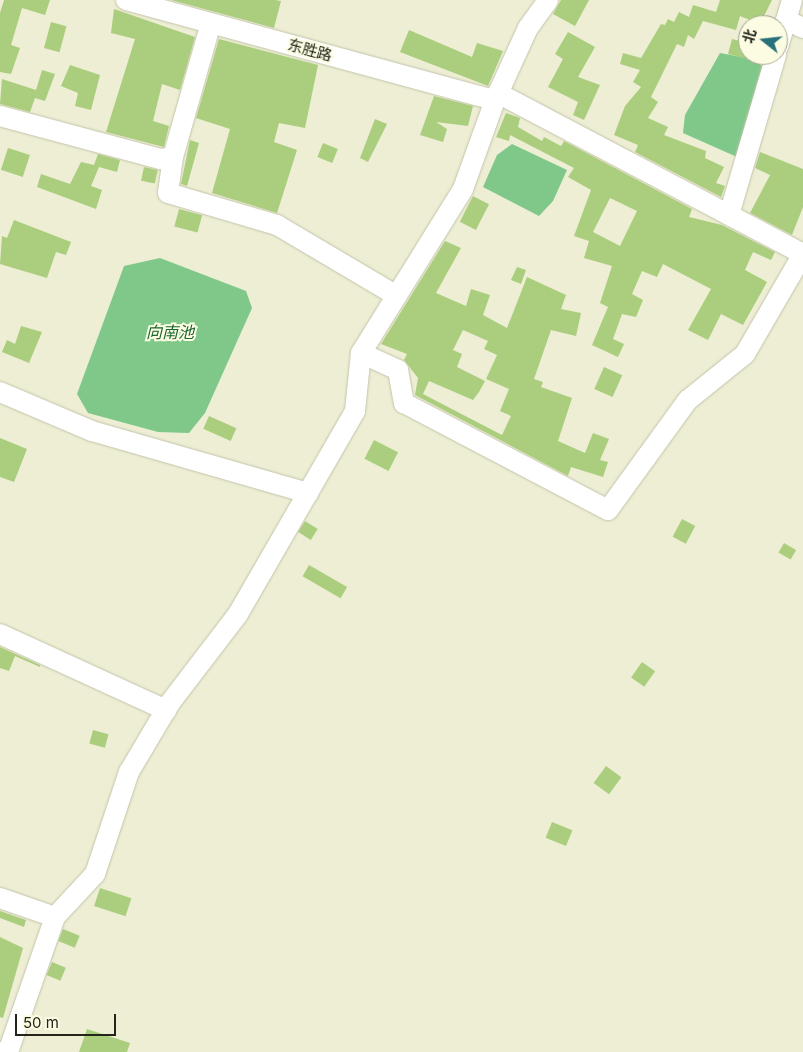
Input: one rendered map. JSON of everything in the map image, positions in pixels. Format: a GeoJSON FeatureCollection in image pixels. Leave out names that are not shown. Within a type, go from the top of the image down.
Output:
{"type":"FeatureCollection","features":[{"type":"Feature","properties":{"kind":"street","name":"东胜路"},"geometry":{"type":"LineString","coordinates":[[126,0],[496,96],[803,254],[745,354],[688,400],[608,510],[404,403],[398,370],[361,353]]}},
{"type":"Feature","properties":{"kind":"street"},"geometry":{"type":"LineString","coordinates":[[0,1052],[8,1052],[55,916],[95,874],[129,772],[166,710],[238,614],[355,411],[361,353],[463,189],[496,96],[528,28],[548,0]]}},
{"type":"Feature","properties":{"kind":"street"},"geometry":{"type":"LineString","coordinates":[[792,0],[794,24]]}},
{"type":"Feature","properties":{"kind":"street"},"geometry":{"type":"LineString","coordinates":[[211,23],[173,157],[168,193],[277,225],[397,296]]}},
{"type":"Feature","properties":{"kind":"street"},"geometry":{"type":"LineString","coordinates":[[729,215],[773,65]]}},
{"type":"Feature","properties":{"kind":"street"},"geometry":{"type":"LineString","coordinates":[[0,116],[161,159],[173,157]]}},
{"type":"Feature","properties":{"kind":"street"},"geometry":{"type":"LineString","coordinates":[[0,392],[92,431],[308,492]]}},
{"type":"Feature","properties":{"kind":"street"},"geometry":{"type":"LineString","coordinates":[[0,634],[166,710]]}},
{"type":"Feature","properties":{"kind":"street"},"geometry":{"type":"LineString","coordinates":[[0,898],[55,916]]}},
{"type":"Feature","properties":{"kind":"water"},"geometry":{"type":"Polygon","coordinates":[[[720,53],[738,56],[738,65],[761,65],[765,68],[737,157],[683,133],[685,115],[720,53]]]}},
{"type":"Feature","properties":{"kind":"water"},"geometry":{"type":"Polygon","coordinates":[[[512,144],[567,170],[553,201],[539,216],[483,187],[497,155],[512,144]]]}},
{"type":"Feature","properties":{"kind":"water","name":"向南池"},"geometry":{"type":"Polygon","coordinates":[[[160,258],[246,291],[252,308],[205,413],[189,433],[158,432],[88,413],[77,394],[124,266],[160,258]]]}},
{"type":"Feature","properties":{"kind":"building"},"geometry":{"type":"Polygon","coordinates":[[[4,0],[50,0],[45,15],[22,8],[11,45],[20,48],[11,74],[0,72],[0,13],[4,0]]]}},
{"type":"Feature","properties":{"kind":"building"},"geometry":{"type":"Polygon","coordinates":[[[171,0],[275,0],[281,1],[274,28],[171,0]]]}},
{"type":"Feature","properties":{"kind":"building"},"geometry":{"type":"Polygon","coordinates":[[[561,0],[589,0],[575,26],[553,14],[561,0]]]}},
{"type":"Feature","properties":{"kind":"building"},"geometry":{"type":"Polygon","coordinates":[[[720,0],[772,0],[764,15],[738,15],[736,30],[703,21],[694,39],[688,35],[684,47],[677,44],[651,97],[658,102],[648,118],[668,127],[664,135],[706,151],[705,158],[724,167],[716,183],[725,186],[721,197],[635,152],[638,145],[614,135],[625,106],[641,87],[633,82],[640,70],[620,64],[623,53],[641,58],[661,24],[665,25],[668,19],[674,22],[679,12],[689,17],[693,5],[716,12],[720,0]]]}},
{"type":"Feature","properties":{"kind":"building"},"geometry":{"type":"Polygon","coordinates":[[[114,9],[195,37],[180,90],[162,84],[153,121],[169,126],[164,147],[106,132],[135,39],[111,33],[114,9]]]}},
{"type":"Feature","properties":{"kind":"building"},"geometry":{"type":"Polygon","coordinates":[[[51,22],[66,26],[59,52],[44,48],[51,22]]]}},
{"type":"Feature","properties":{"kind":"building"},"geometry":{"type":"Polygon","coordinates":[[[409,30],[472,57],[477,43],[503,51],[488,86],[400,52],[409,30]]]}},
{"type":"Feature","properties":{"kind":"building"},"geometry":{"type":"Polygon","coordinates":[[[568,32],[595,47],[578,77],[600,85],[584,120],[573,115],[578,102],[548,87],[563,59],[555,54],[568,32]]]}},
{"type":"Feature","properties":{"kind":"building"},"geometry":{"type":"Polygon","coordinates":[[[219,39],[318,65],[305,128],[279,123],[274,142],[297,150],[277,213],[212,193],[230,129],[196,118],[219,39]]]}},
{"type":"Feature","properties":{"kind":"building"},"geometry":{"type":"Polygon","coordinates":[[[732,39],[738,40],[738,56],[728,54],[732,39]]]}},
{"type":"Feature","properties":{"kind":"building"},"geometry":{"type":"Polygon","coordinates":[[[70,65],[100,75],[91,110],[75,106],[78,93],[61,86],[70,65]]]}},
{"type":"Feature","properties":{"kind":"building"},"geometry":{"type":"Polygon","coordinates":[[[42,70],[55,74],[45,101],[35,98],[30,112],[0,104],[2,79],[36,90],[42,70]]]}},
{"type":"Feature","properties":{"kind":"building"},"geometry":{"type":"Polygon","coordinates":[[[434,96],[473,106],[468,126],[436,122],[447,129],[443,142],[420,135],[434,96]]]}},
{"type":"Feature","properties":{"kind":"building"},"geometry":{"type":"Polygon","coordinates":[[[506,113],[520,118],[518,127],[542,141],[544,137],[561,146],[564,141],[692,209],[689,217],[722,225],[775,252],[771,260],[753,252],[745,270],[767,282],[743,325],[721,314],[708,340],[688,330],[711,289],[663,264],[657,277],[642,271],[632,294],[643,300],[636,317],[622,314],[613,339],[624,344],[618,357],[592,345],[608,307],[600,303],[612,266],[584,258],[589,241],[574,236],[591,190],[568,177],[574,168],[510,135],[509,141],[496,137],[506,113]],[[610,198],[593,232],[620,246],[637,211],[610,198]]]}},
{"type":"Feature","properties":{"kind":"building"},"geometry":{"type":"Polygon","coordinates":[[[375,119],[387,124],[368,162],[360,158],[375,119]]]}},
{"type":"Feature","properties":{"kind":"building"},"geometry":{"type":"Polygon","coordinates":[[[190,140],[199,143],[187,186],[181,184],[190,140]]]}},
{"type":"Feature","properties":{"kind":"building"},"geometry":{"type":"Polygon","coordinates":[[[323,143],[338,149],[332,163],[317,157],[323,143]]]}},
{"type":"Feature","properties":{"kind":"building"},"geometry":{"type":"Polygon","coordinates":[[[8,148],[30,155],[23,177],[1,170],[8,148]]]}},
{"type":"Feature","properties":{"kind":"building"},"geometry":{"type":"Polygon","coordinates":[[[760,152],[803,169],[803,207],[792,235],[750,213],[770,175],[755,168],[760,152]]]}},
{"type":"Feature","properties":{"kind":"building"},"geometry":{"type":"Polygon","coordinates":[[[98,154],[120,160],[117,172],[99,167],[91,186],[102,190],[96,209],[37,187],[41,174],[70,184],[81,162],[94,165],[98,154]]]}},
{"type":"Feature","properties":{"kind":"building"},"geometry":{"type":"Polygon","coordinates":[[[144,167],[158,170],[155,184],[141,181],[144,167]]]}},
{"type":"Feature","properties":{"kind":"building"},"geometry":{"type":"Polygon","coordinates":[[[473,196],[489,204],[476,230],[460,222],[473,196]]]}},
{"type":"Feature","properties":{"kind":"building"},"geometry":{"type":"Polygon","coordinates":[[[179,209],[202,215],[198,233],[174,226],[179,209]]]}},
{"type":"Feature","properties":{"kind":"building"},"geometry":{"type":"Polygon","coordinates":[[[14,220],[71,242],[66,255],[56,252],[47,278],[0,264],[2,236],[7,238],[14,220]]]}},
{"type":"Feature","properties":{"kind":"building"},"geometry":{"type":"Polygon","coordinates":[[[445,241],[461,248],[436,293],[466,306],[471,289],[490,295],[483,315],[507,328],[527,277],[566,295],[561,309],[581,313],[576,336],[551,330],[534,379],[543,382],[541,387],[572,398],[558,441],[585,453],[593,433],[609,439],[600,460],[608,462],[603,477],[571,467],[568,476],[415,395],[418,378],[404,360],[407,354],[381,344],[445,241]],[[463,330],[453,350],[462,354],[457,367],[485,381],[473,400],[429,381],[423,394],[502,435],[511,416],[500,411],[509,389],[486,379],[497,355],[484,349],[488,341],[463,330]]]}},
{"type":"Feature","properties":{"kind":"building"},"geometry":{"type":"Polygon","coordinates":[[[517,267],[526,270],[521,284],[511,280],[517,267]]]}},
{"type":"Feature","properties":{"kind":"building"},"geometry":{"type":"Polygon","coordinates":[[[21,326],[42,332],[29,363],[2,352],[7,340],[15,344],[21,326]]]}},
{"type":"Feature","properties":{"kind":"building"},"geometry":{"type":"Polygon","coordinates":[[[604,367],[622,375],[613,397],[594,389],[604,367]]]}},
{"type":"Feature","properties":{"kind":"building"},"geometry":{"type":"Polygon","coordinates":[[[209,416],[236,428],[231,441],[203,429],[209,416]]]}},
{"type":"Feature","properties":{"kind":"building"},"geometry":{"type":"Polygon","coordinates":[[[0,438],[27,449],[14,482],[0,477],[0,438]]]}},
{"type":"Feature","properties":{"kind":"building"},"geometry":{"type":"Polygon","coordinates":[[[374,440],[398,452],[389,471],[364,459],[374,440]]]}},
{"type":"Feature","properties":{"kind":"building"},"geometry":{"type":"Polygon","coordinates":[[[682,519],[695,526],[686,544],[673,537],[682,519]]]}},
{"type":"Feature","properties":{"kind":"building"},"geometry":{"type":"Polygon","coordinates":[[[305,521],[318,529],[311,540],[298,532],[305,521]]]}},
{"type":"Feature","properties":{"kind":"building"},"geometry":{"type":"Polygon","coordinates":[[[784,543],[796,550],[791,560],[778,553],[784,543]]]}},
{"type":"Feature","properties":{"kind":"building"},"geometry":{"type":"Polygon","coordinates":[[[309,565],[347,587],[341,598],[302,576],[309,565]]]}},
{"type":"Feature","properties":{"kind":"building"},"geometry":{"type":"Polygon","coordinates":[[[0,647],[40,665],[40,667],[15,656],[9,671],[0,668],[0,647]]]}},
{"type":"Feature","properties":{"kind":"building"},"geometry":{"type":"Polygon","coordinates":[[[642,662],[655,671],[644,687],[631,678],[642,662]]]}},
{"type":"Feature","properties":{"kind":"building"},"geometry":{"type":"Polygon","coordinates":[[[93,730],[108,734],[105,748],[89,744],[93,730]]]}},
{"type":"Feature","properties":{"kind":"building"},"geometry":{"type":"Polygon","coordinates":[[[606,766],[621,777],[609,794],[594,783],[606,766]]]}},
{"type":"Feature","properties":{"kind":"building"},"geometry":{"type":"Polygon","coordinates":[[[552,822],[572,830],[566,846],[546,838],[552,822]]]}},
{"type":"Feature","properties":{"kind":"building"},"geometry":{"type":"Polygon","coordinates":[[[100,888],[131,898],[126,916],[94,906],[100,888]]]}},
{"type":"Feature","properties":{"kind":"building"},"geometry":{"type":"Polygon","coordinates":[[[0,911],[26,920],[24,927],[0,918],[0,911]]]}},
{"type":"Feature","properties":{"kind":"building"},"geometry":{"type":"Polygon","coordinates":[[[63,929],[80,936],[75,948],[58,941],[63,929]]]}},
{"type":"Feature","properties":{"kind":"building"},"geometry":{"type":"Polygon","coordinates":[[[0,937],[23,948],[3,1018],[0,1017],[0,937]]]}},
{"type":"Feature","properties":{"kind":"building"},"geometry":{"type":"Polygon","coordinates":[[[52,962],[66,968],[60,981],[47,975],[52,962]]]}},
{"type":"Feature","properties":{"kind":"building"},"geometry":{"type":"Polygon","coordinates":[[[87,1029],[130,1043],[127,1052],[79,1052],[87,1029]]]}}]}
